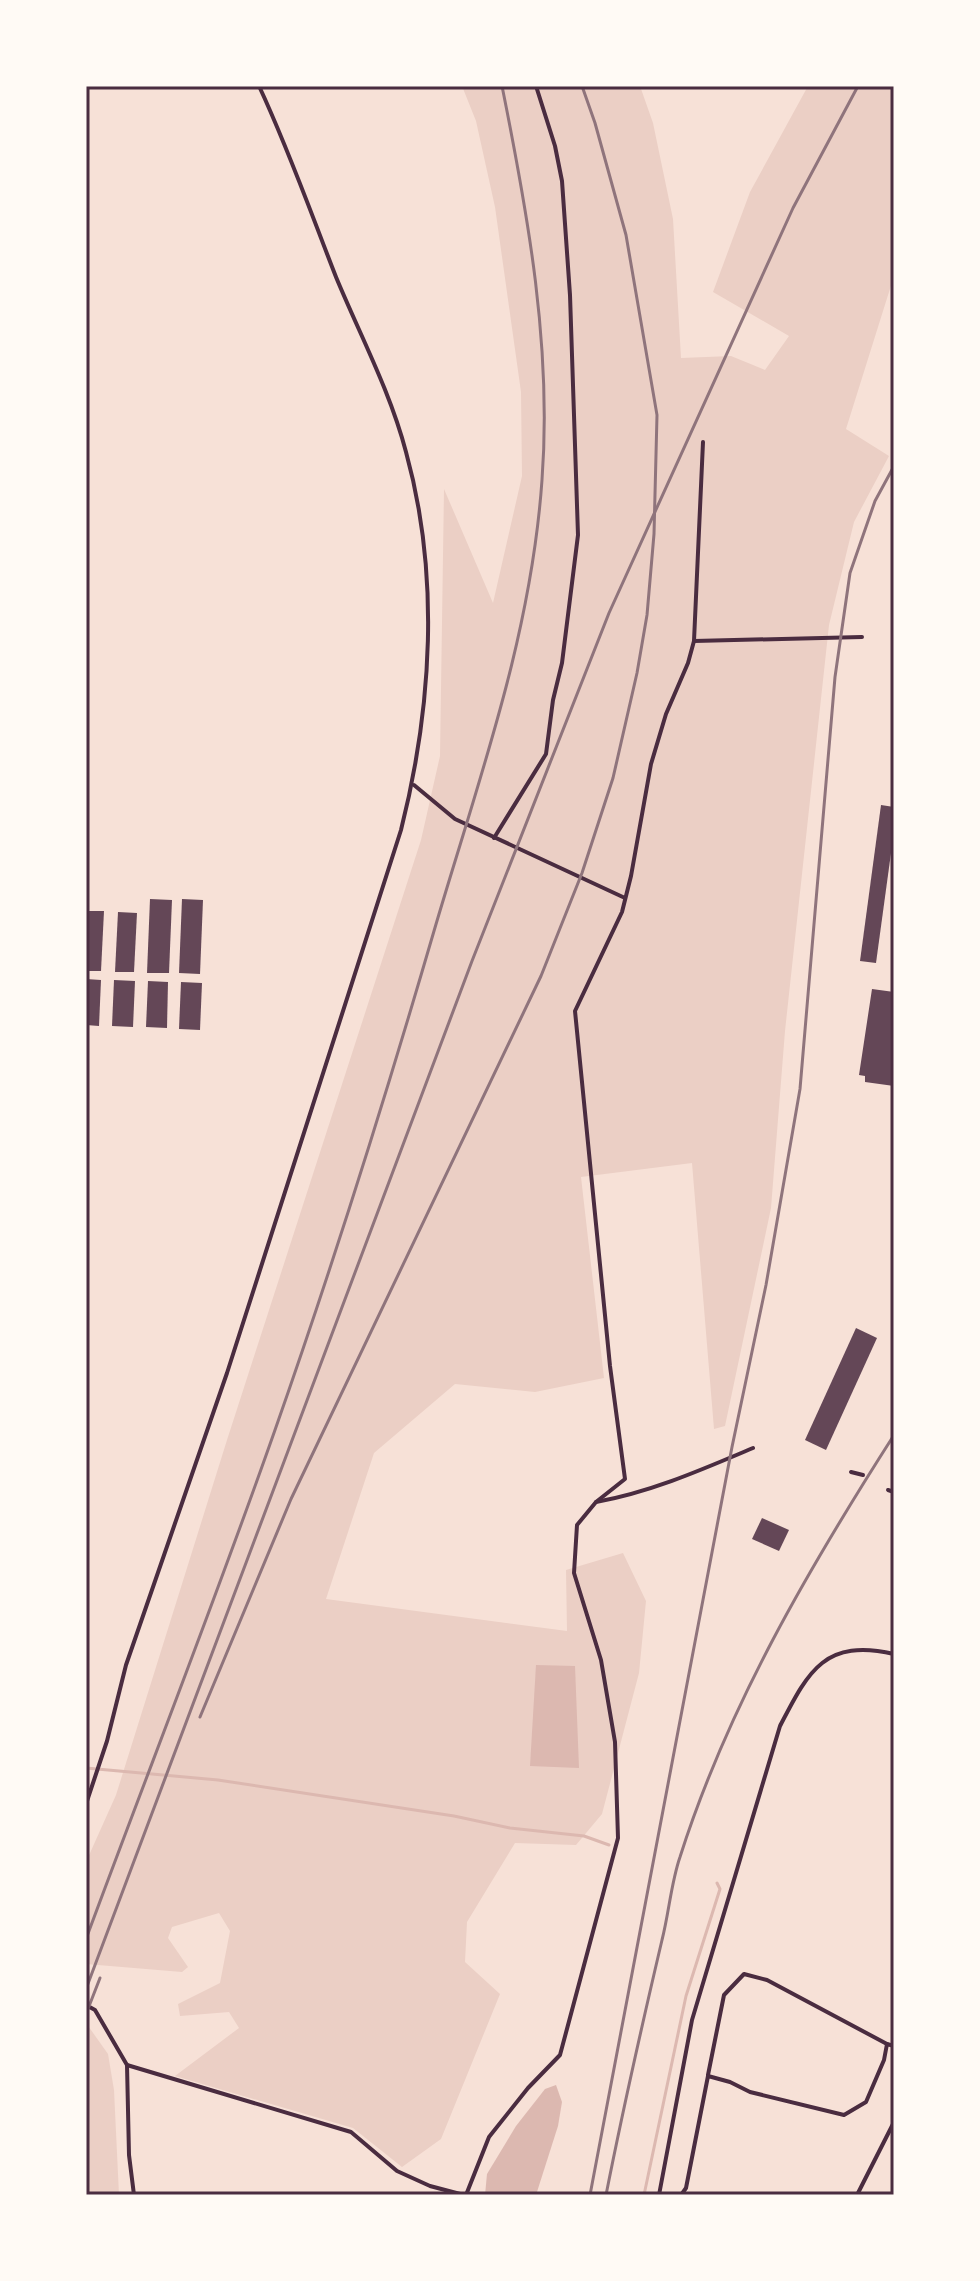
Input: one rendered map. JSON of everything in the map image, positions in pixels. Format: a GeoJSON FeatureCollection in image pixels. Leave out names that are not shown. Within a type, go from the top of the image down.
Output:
{"type":"FeatureCollection","features":[{"type":"Feature","properties":{"kind":"street"},"geometry":{"type":"LineString","coordinates":[[86,1804],[107,1741],[126,1665],[227,1373],[401,830],[413,784],[427,665],[427,570],[406,450],[259,86]]}},
{"type":"Feature","properties":{"kind":"street"},"geometry":{"type":"LineString","coordinates":[[494,838],[546,754],[553,700],[562,663],[578,535],[570,295],[562,181],[555,146],[536,86]]}},
{"type":"Feature","properties":{"kind":"street"},"geometry":{"type":"LineString","coordinates":[[127,2065],[351,2132],[397,2171],[430,2186],[465,2195],[489,2137],[528,2088],[560,2055],[618,1838],[615,1742],[601,1660],[574,1573],[577,1525],[596,1502],[625,1479],[610,1366],[575,1011],[610,940],[625,898],[651,764],[694,641],[703,442]]}},
{"type":"Feature","properties":{"kind":"street"},"geometry":{"type":"LineString","coordinates":[[694,641],[862,637]]}},
{"type":"Feature","properties":{"kind":"street"},"geometry":{"type":"LineString","coordinates":[[413,784],[455,819],[625,898]]}},
{"type":"Feature","properties":{"kind":"street"},"geometry":{"type":"LineString","coordinates":[[596,1502],[633,1495],[669,1483],[753,1448]]}},
{"type":"Feature","properties":{"kind":"street"},"geometry":{"type":"LineString","coordinates":[[851,1472],[863,1475]]}},
{"type":"Feature","properties":{"kind":"street"},"geometry":{"type":"LineString","coordinates":[[659,2195],[692,2020],[780,1726],[803,1683],[817,1665],[841,1653],[859,1650],[894,1654]]}},
{"type":"Feature","properties":{"kind":"street"},"geometry":{"type":"LineString","coordinates":[[681,2195],[686,2188],[724,1995],[744,1974],[767,1980],[894,2046]]}},
{"type":"Feature","properties":{"kind":"street"},"geometry":{"type":"LineString","coordinates":[[86,2005],[95,2010],[127,2065],[129,2155],[134,2195]]}},
{"type":"Feature","properties":{"kind":"street"},"geometry":{"type":"LineString","coordinates":[[708,2076],[750,2092],[844,2115],[866,2102],[884,2060],[887,2044]]}},
{"type":"Feature","properties":{"kind":"street"},"geometry":{"type":"LineString","coordinates":[[857,2195],[894,2122]]}},
{"type":"Feature","properties":{"kind":"shaded area"},"geometry":{"type":"Polygon","coordinates":[[[462,86],[640,86],[653,123],[673,219],[681,358],[731,356],[765,370],[789,336],[713,292],[750,192],[808,86],[894,86],[894,276],[846,429],[889,456],[854,522],[829,625],[785,1031],[771,1208],[725,1426],[714,1429],[692,1163],[581,1177],[604,1378],[535,1392],[455,1384],[374,1453],[326,1599],[567,1631],[566,1570],[623,1553],[646,1601],[639,1673],[602,1814],[576,1845],[515,1843],[467,1922],[465,1962],[500,1994],[441,2139],[402,2167],[353,2128],[175,2076],[239,2028],[229,2012],[180,2016],[178,2004],[220,1983],[230,1931],[219,1913],[172,1927],[168,1938],[188,1967],[182,1972],[86,1964],[86,1862],[116,1795],[421,840],[440,756],[444,489],[493,603],[522,476],[521,392],[495,207],[476,121],[462,86]]]}},
{"type":"Feature","properties":{"kind":"shaded area"},"geometry":{"type":"Polygon","coordinates":[[[536,1665],[575,1666],[579,1768],[530,1766],[536,1665]]]}},
{"type":"Feature","properties":{"kind":"shaded area"},"geometry":{"type":"Polygon","coordinates":[[[86,2023],[108,2054],[114,2090],[119,2195],[86,2195],[86,2023]]]}},
{"type":"Feature","properties":{"kind":"shaded area"},"geometry":{"type":"Polygon","coordinates":[[[556,2085],[562,2102],[558,2126],[536,2195],[485,2195],[487,2174],[516,2126],[545,2089],[556,2085]]]}},
{"type":"Feature","properties":{"kind":"building"},"geometry":{"type":"Polygon","coordinates":[[[881,805],[894,807],[894,831],[876,963],[860,961],[881,805]]]}},
{"type":"Feature","properties":{"kind":"building"},"geometry":{"type":"Polygon","coordinates":[[[150,899],[172,900],[169,973],[147,973],[150,899]]]}},
{"type":"Feature","properties":{"kind":"building"},"geometry":{"type":"Polygon","coordinates":[[[182,899],[203,900],[200,974],[179,973],[182,899]]]}},
{"type":"Feature","properties":{"kind":"building"},"geometry":{"type":"Polygon","coordinates":[[[86,911],[104,911],[101,971],[86,971],[86,911]]]}},
{"type":"Feature","properties":{"kind":"building"},"geometry":{"type":"Polygon","coordinates":[[[118,912],[137,913],[134,972],[115,972],[118,912]]]}},
{"type":"Feature","properties":{"kind":"building"},"geometry":{"type":"Polygon","coordinates":[[[86,979],[101,980],[99,1026],[86,1025],[86,979]]]}},
{"type":"Feature","properties":{"kind":"building"},"geometry":{"type":"Polygon","coordinates":[[[114,980],[135,981],[133,1027],[112,1026],[114,980]]]}},
{"type":"Feature","properties":{"kind":"building"},"geometry":{"type":"Polygon","coordinates":[[[148,981],[168,982],[167,1028],[146,1027],[148,981]]]}},
{"type":"Feature","properties":{"kind":"building"},"geometry":{"type":"Polygon","coordinates":[[[181,982],[202,983],[200,1030],[179,1029],[181,982]]]}},
{"type":"Feature","properties":{"kind":"building"},"geometry":{"type":"Polygon","coordinates":[[[872,989],[894,992],[894,1086],[865,1082],[865,1076],[859,1075],[872,989]]]}},
{"type":"Feature","properties":{"kind":"building"},"geometry":{"type":"Polygon","coordinates":[[[856,1328],[877,1338],[826,1450],[805,1440],[856,1328]]]}},
{"type":"Feature","properties":{"kind":"building"},"geometry":{"type":"Polygon","coordinates":[[[762,1518],[789,1530],[779,1551],[752,1539],[762,1518]]]}},
{"type":"Feature","properties":{"kind":"waterway"},"geometry":{"type":"LineString","coordinates":[[86,1768],[218,1780],[454,1816],[510,1828],[584,1836],[609,1845]]}},
{"type":"Feature","properties":{"kind":"waterway"},"geometry":{"type":"LineString","coordinates":[[644,2195],[686,1996],[720,1889],[717,1883]]}},
{"type":"Feature","properties":{"kind":"railway"},"geometry":{"type":"LineString","coordinates":[[86,1939],[229,1558],[317,1306],[397,1057],[515,653],[536,539],[542,480],[544,381],[536,282],[502,86]]}},
{"type":"Feature","properties":{"kind":"railway"},"geometry":{"type":"LineString","coordinates":[[200,1717],[291,1499],[541,976],[582,873],[613,778],[647,615],[654,534],[657,415],[626,235],[582,86]]}},
{"type":"Feature","properties":{"kind":"railway"},"geometry":{"type":"LineString","coordinates":[[86,1989],[472,961],[609,613],[793,208],[858,86]]}},
{"type":"Feature","properties":{"kind":"railway"},"geometry":{"type":"LineString","coordinates":[[590,2195],[732,1447],[766,1285],[800,1089],[835,677],[850,573],[875,501],[894,466]]}},
{"type":"Feature","properties":{"kind":"railway"},"geometry":{"type":"LineString","coordinates":[[606,2195],[674,1877],[699,1801],[746,1692],[773,1639],[831,1536],[894,1435]]}},
{"type":"Feature","properties":{"kind":"railway"},"geometry":{"type":"LineString","coordinates":[[86,2014],[100,1978]]}}]}
